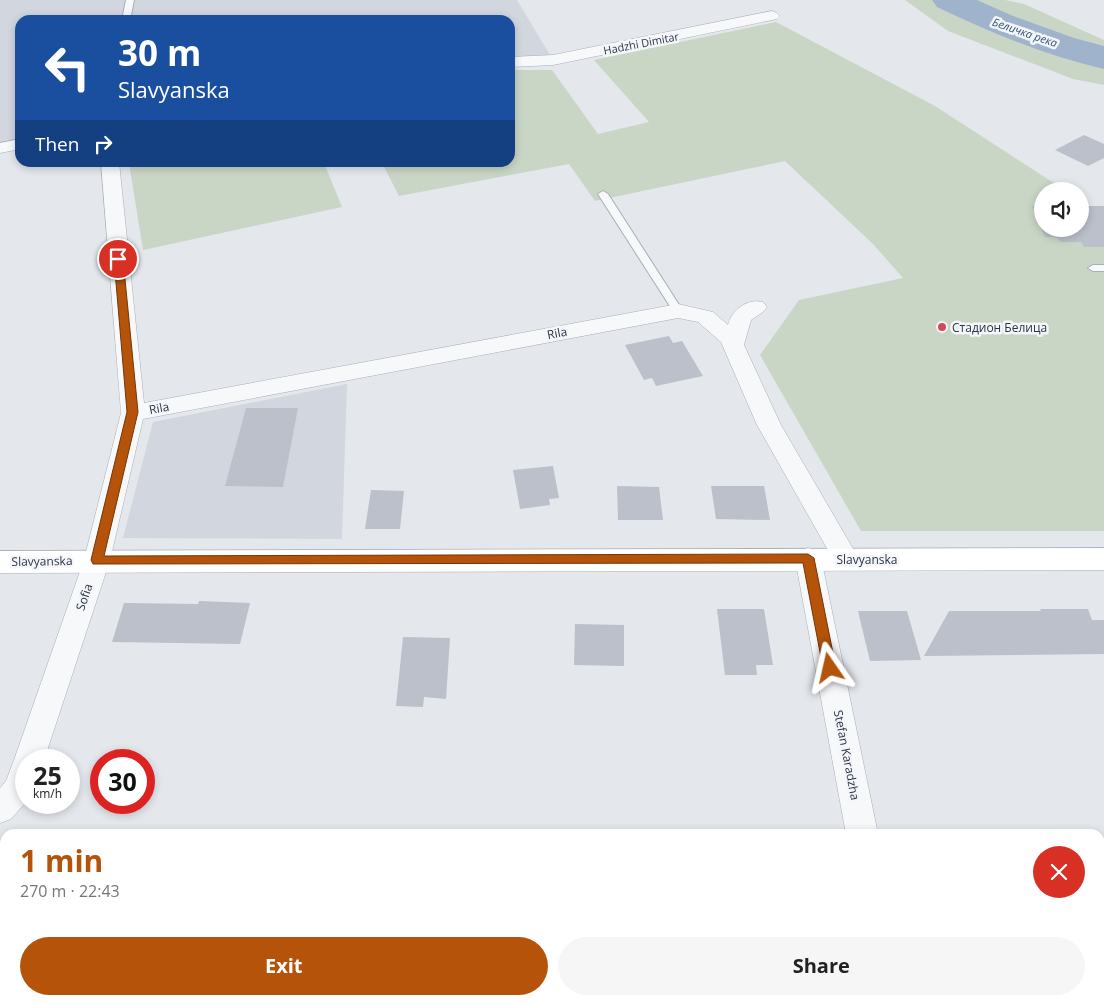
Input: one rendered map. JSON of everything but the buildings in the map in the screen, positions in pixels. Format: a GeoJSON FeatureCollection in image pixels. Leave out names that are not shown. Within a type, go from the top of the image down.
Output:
{"type":"FeatureCollection","features":[{"type":"Feature","properties":{"kind":"street","name":"Hadzhi Dimitar"},"geometry":{"type":"LineString","coordinates":[[515,62],[553,60],[772,16]]}},
{"type":"Feature","properties":{"kind":"street"},"geometry":{"type":"LineString","coordinates":[[0,148],[15,145]]}},
{"type":"Feature","properties":{"kind":"street","name":"Sofia"},"geometry":{"type":"LineString","coordinates":[[33,749],[97,560],[132,412],[110,167]]}},
{"type":"Feature","properties":{"kind":"street"},"geometry":{"type":"LineString","coordinates":[[733,344],[741,317],[756,307]]}},
{"type":"Feature","properties":{"kind":"street","name":"Rila"},"geometry":{"type":"LineString","coordinates":[[132,412],[678,311],[705,317],[730,339],[769,425],[846,558]]}},
{"type":"Feature","properties":{"kind":"street","name":"Slavyanska"},"geometry":{"type":"LineString","coordinates":[[0,562],[97,560],[808,558],[1104,559]]}},
{"type":"Feature","properties":{"kind":"street","name":"Stefan Karadzha"},"geometry":{"type":"LineString","coordinates":[[808,558],[861,829]]}},
{"type":"Feature","properties":{"kind":"street"},"geometry":{"type":"LineString","coordinates":[[0,809],[15,793]]}},
{"type":"Feature","properties":{"kind":"lane"},"geometry":{"type":"LineString","coordinates":[[127,15],[130,0]]}},
{"type":"Feature","properties":{"kind":"lane"},"geometry":{"type":"LineString","coordinates":[[603,194],[678,311]]}},
{"type":"Feature","properties":{"kind":"shaded area"},"geometry":{"type":"Polygon","coordinates":[[[0,0],[517,0],[553,60],[515,62],[515,15],[15,15],[15,145],[0,148],[0,0]]]}},
{"type":"Feature","properties":{"kind":"shaded area"},"geometry":{"type":"Polygon","coordinates":[[[347,384],[342,539],[123,538],[153,422],[347,384]]]}},
{"type":"Feature","properties":{"kind":"green space"},"geometry":{"type":"Polygon","coordinates":[[[905,0],[1005,0],[1024,4],[1104,40],[1104,85],[1073,79],[948,31],[905,0]]]}},
{"type":"Feature","properties":{"kind":"green space"},"geometry":{"type":"Polygon","coordinates":[[[776,22],[935,106],[1052,182],[1034,182],[1034,237],[1089,237],[1089,206],[1104,206],[1104,531],[861,531],[760,355],[799,300],[903,278],[873,244],[785,161],[595,201],[569,164],[399,196],[384,167],[515,167],[515,70],[552,70],[598,134],[649,122],[594,60],[776,22]]]}},
{"type":"Feature","properties":{"kind":"green space"},"geometry":{"type":"Polygon","coordinates":[[[130,167],[326,167],[342,207],[143,250],[130,167]]]}},
{"type":"Feature","properties":{"kind":"waterway","name":"Беличка река"},"geometry":{"type":"LineString","coordinates":[[949,0],[1000,24],[1061,46],[1104,58]]}},
{"type":"Feature","properties":{"kind":"place","name":"Стадион Белица"},"geometry":{"type":"Point","coordinates":[942,327]}},
{"type":"Feature","properties":{"kind":"route"},"geometry":{"type":"LineString","coordinates":[[118,259],[132,412],[97,560],[808,558],[830,668]]}}]}
